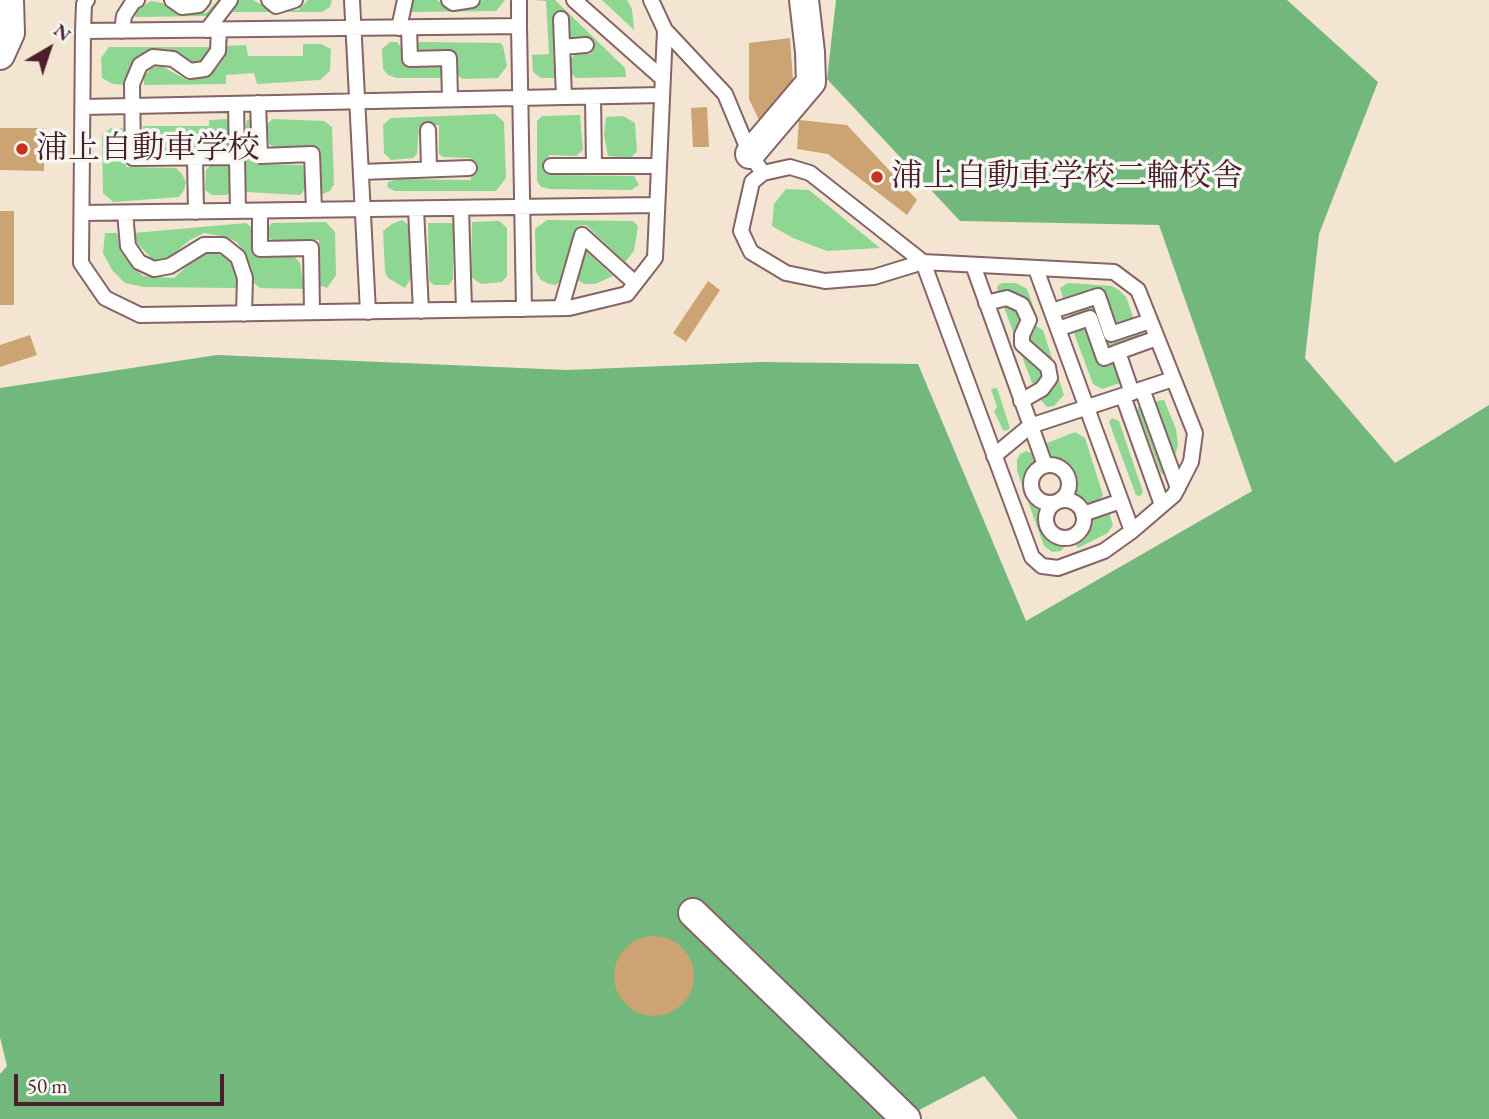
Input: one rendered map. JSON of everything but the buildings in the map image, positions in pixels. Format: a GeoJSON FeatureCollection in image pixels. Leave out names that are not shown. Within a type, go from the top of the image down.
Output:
{"type":"FeatureCollection","features":[{"type":"Feature","properties":{"kind":"street"},"geometry":{"type":"LineString","coordinates":[[0,55],[9,33],[9,0]]}},
{"type":"Feature","properties":{"kind":"street"},"geometry":{"type":"LineString","coordinates":[[757,163],[811,82],[804,0]]}},
{"type":"Feature","properties":{"kind":"street"},"geometry":{"type":"LineString","coordinates":[[693,913],[905,1119]]}},
{"type":"Feature","properties":{"kind":"lane"},"geometry":{"type":"LineString","coordinates":[[87,0],[84,4],[83,32],[81,263],[105,298],[140,316],[561,308],[627,294],[654,258],[665,30]]}},
{"type":"Feature","properties":{"kind":"lane"},"geometry":{"type":"LineString","coordinates":[[122,31],[124,16],[137,0]]}},
{"type":"Feature","properties":{"kind":"lane"},"geometry":{"type":"LineString","coordinates":[[172,0],[182,7],[199,5],[203,0]]}},
{"type":"Feature","properties":{"kind":"lane"},"geometry":{"type":"LineString","coordinates":[[230,0],[213,30],[218,51],[205,69],[190,71],[173,60],[153,57],[140,65],[132,84],[133,158],[237,157]]}},
{"type":"Feature","properties":{"kind":"lane"},"geometry":{"type":"LineString","coordinates":[[269,0],[276,6],[295,0]]}},
{"type":"Feature","properties":{"kind":"lane"},"geometry":{"type":"LineString","coordinates":[[352,0],[368,312]]}},
{"type":"Feature","properties":{"kind":"lane"},"geometry":{"type":"LineString","coordinates":[[405,0],[404,28],[410,59],[449,58],[450,99]]}},
{"type":"Feature","properties":{"kind":"lane"},"geometry":{"type":"LineString","coordinates":[[449,0],[453,3],[472,0]]}},
{"type":"Feature","properties":{"kind":"lane"},"geometry":{"type":"LineString","coordinates":[[519,0],[524,309]]}},
{"type":"Feature","properties":{"kind":"lane"},"geometry":{"type":"LineString","coordinates":[[574,0],[662,78]]}},
{"type":"Feature","properties":{"kind":"lane"},"geometry":{"type":"LineString","coordinates":[[651,0],[665,30],[725,94],[757,163],[741,231],[751,251],[786,273],[825,281],[874,277],[923,262],[1114,272],[1138,290],[1195,433],[1191,461],[1174,495],[1104,551],[1058,568],[1042,566],[1032,557],[923,262],[810,173],[790,167],[757,163]]}},
{"type":"Feature","properties":{"kind":"lane"},"geometry":{"type":"LineString","coordinates":[[561,19],[564,97]]}},
{"type":"Feature","properties":{"kind":"lane"},"geometry":{"type":"LineString","coordinates":[[83,32],[519,26]]}},
{"type":"Feature","properties":{"kind":"lane"},"geometry":{"type":"LineString","coordinates":[[562,47],[586,45]]}},
{"type":"Feature","properties":{"kind":"lane"},"geometry":{"type":"LineString","coordinates":[[83,107],[662,95]]}},
{"type":"Feature","properties":{"kind":"lane"},"geometry":{"type":"LineString","coordinates":[[593,97],[594,166]]}},
{"type":"Feature","properties":{"kind":"lane"},"geometry":{"type":"LineString","coordinates":[[258,103],[260,156],[312,154],[314,210]]}},
{"type":"Feature","properties":{"kind":"lane"},"geometry":{"type":"LineString","coordinates":[[236,104],[238,211]]}},
{"type":"Feature","properties":{"kind":"lane"},"geometry":{"type":"LineString","coordinates":[[428,130],[429,168]]}},
{"type":"Feature","properties":{"kind":"lane"},"geometry":{"type":"LineString","coordinates":[[195,158],[196,212]]}},
{"type":"Feature","properties":{"kind":"lane"},"geometry":{"type":"LineString","coordinates":[[551,166],[658,166]]}},
{"type":"Feature","properties":{"kind":"lane"},"geometry":{"type":"LineString","coordinates":[[361,172],[469,168]]}},
{"type":"Feature","properties":{"kind":"lane"},"geometry":{"type":"LineString","coordinates":[[82,214],[657,205]]}},
{"type":"Feature","properties":{"kind":"lane"},"geometry":{"type":"LineString","coordinates":[[461,208],[464,310]]}},
{"type":"Feature","properties":{"kind":"lane"},"geometry":{"type":"LineString","coordinates":[[416,209],[421,311]]}},
{"type":"Feature","properties":{"kind":"lane"},"geometry":{"type":"LineString","coordinates":[[260,211],[260,249],[311,248],[312,312]]}},
{"type":"Feature","properties":{"kind":"lane"},"geometry":{"type":"LineString","coordinates":[[125,213],[128,246],[139,262],[154,270],[170,266],[204,245],[223,245],[238,257],[245,278],[244,314]]}},
{"type":"Feature","properties":{"kind":"lane"},"geometry":{"type":"LineString","coordinates":[[561,308],[582,235],[635,284]]}},
{"type":"Feature","properties":{"kind":"lane"},"geometry":{"type":"LineString","coordinates":[[973,265],[1045,465]]}},
{"type":"Feature","properties":{"kind":"lane"},"geometry":{"type":"LineString","coordinates":[[1037,269],[1132,531]]}},
{"type":"Feature","properties":{"kind":"lane"},"geometry":{"type":"LineString","coordinates":[[1055,319],[1098,296],[1111,334],[1150,321]]}},
{"type":"Feature","properties":{"kind":"lane"},"geometry":{"type":"LineString","coordinates":[[986,303],[1007,298],[1015,300],[1022,305],[1029,320]]}},
{"type":"Feature","properties":{"kind":"lane"},"geometry":{"type":"LineString","coordinates":[[1029,320],[1090,318],[1104,358],[1157,338]]}},
{"type":"Feature","properties":{"kind":"lane"},"geometry":{"type":"LineString","coordinates":[[1021,401],[1042,389],[1050,378],[1048,368],[1022,344],[1022,335],[1029,320]]}},
{"type":"Feature","properties":{"kind":"lane"},"geometry":{"type":"LineString","coordinates":[[1118,352],[1132,393],[1162,505]]}},
{"type":"Feature","properties":{"kind":"lane"},"geometry":{"type":"LineString","coordinates":[[994,456],[1030,426],[1173,379]]}},
{"type":"Feature","properties":{"kind":"lane"},"geometry":{"type":"LineString","coordinates":[[1132,393],[1178,488]]}},
{"type":"Feature","properties":{"kind":"lane"},"geometry":{"type":"LineString","coordinates":[[1059,501],[1041,501],[1032,491],[1034,473],[1045,465],[1063,469],[1069,480],[1068,492],[1059,501],[1049,509],[1048,528],[1058,537],[1071,538],[1080,531],[1083,514],[1077,504],[1059,501]]}},
{"type":"Feature","properties":{"kind":"lane"},"geometry":{"type":"LineString","coordinates":[[1083,514],[1121,501]]}},
{"type":"Feature","properties":{"kind":"lane"},"geometry":{"type":"LineString","coordinates":[[1070,563],[1071,538]]}},
{"type":"Feature","properties":{"kind":"green space"},"geometry":{"type":"Polygon","coordinates":[[[218,0],[207,16],[136,17],[134,12],[151,1],[162,3],[174,11],[206,13],[218,0]]]}},
{"type":"Feature","properties":{"kind":"green space"},"geometry":{"type":"Polygon","coordinates":[[[240,0],[253,0],[272,11],[298,10],[308,0],[332,0],[330,7],[322,12],[232,12],[232,7],[240,0]]]}},
{"type":"Feature","properties":{"kind":"green space"},"geometry":{"type":"Polygon","coordinates":[[[411,0],[437,0],[450,8],[474,7],[483,0],[505,0],[496,11],[412,12],[409,8],[411,0]]]}},
{"type":"Feature","properties":{"kind":"green space"},"geometry":{"type":"Polygon","coordinates":[[[532,0],[555,0],[625,68],[626,77],[576,78],[571,73],[570,60],[575,54],[591,54],[590,39],[569,37],[568,18],[554,17],[556,78],[541,78],[533,72],[532,55],[549,54],[546,1],[532,0]]]}},
{"type":"Feature","properties":{"kind":"green space"},"geometry":{"type":"Polygon","coordinates":[[[602,0],[627,0],[632,9],[634,30],[602,0]]]}},
{"type":"Feature","properties":{"kind":"green space"},"geometry":{"type":"Polygon","coordinates":[[[836,0],[1287,0],[1378,82],[1319,234],[1305,358],[1395,463],[1489,405],[1489,1119],[1018,1119],[984,1076],[902,1119],[0,1119],[0,1074],[7,1066],[0,1037],[0,388],[217,355],[567,370],[760,362],[918,364],[1026,621],[1252,491],[1159,225],[960,221],[827,79],[836,0]]]}},
{"type":"Feature","properties":{"kind":"green space"},"geometry":{"type":"Polygon","coordinates":[[[390,42],[397,42],[401,47],[402,63],[440,65],[444,68],[441,78],[397,78],[388,75],[383,69],[382,49],[390,42]]]}},
{"type":"Feature","properties":{"kind":"green space"},"geometry":{"type":"Polygon","coordinates":[[[420,42],[500,43],[507,66],[498,78],[463,79],[457,75],[455,54],[422,53],[415,45],[420,42]]]}},
{"type":"Feature","properties":{"kind":"green space"},"geometry":{"type":"Polygon","coordinates":[[[303,44],[321,44],[331,49],[330,71],[320,80],[257,84],[254,73],[226,75],[226,84],[144,85],[144,76],[152,68],[161,66],[187,80],[205,77],[217,68],[225,57],[226,46],[246,45],[248,56],[303,56],[303,44]]]}},
{"type":"Feature","properties":{"kind":"green space"},"geometry":{"type":"Polygon","coordinates":[[[109,47],[210,47],[211,51],[202,62],[194,63],[167,49],[146,51],[135,61],[126,85],[113,84],[102,78],[101,58],[109,47]]]}},
{"type":"Feature","properties":{"kind":"green space"},"geometry":{"type":"Polygon","coordinates":[[[495,114],[504,122],[506,178],[496,191],[395,191],[387,187],[388,182],[397,179],[471,180],[471,158],[443,157],[439,154],[439,125],[419,126],[417,154],[413,158],[391,160],[384,153],[383,125],[391,118],[495,114]]]}},
{"type":"Feature","properties":{"kind":"green space"},"geometry":{"type":"Polygon","coordinates":[[[580,115],[583,150],[576,156],[549,155],[549,175],[634,176],[639,185],[631,190],[541,187],[537,181],[537,121],[542,116],[580,115]]]}},
{"type":"Feature","properties":{"kind":"green space"},"geometry":{"type":"Polygon","coordinates":[[[623,116],[635,123],[637,151],[631,158],[608,156],[604,135],[606,117],[623,116]]]}},
{"type":"Feature","properties":{"kind":"green space"},"geometry":{"type":"Polygon","coordinates":[[[229,119],[230,150],[142,149],[143,126],[209,126],[209,120],[229,119]]]}},
{"type":"Feature","properties":{"kind":"green space"},"geometry":{"type":"Polygon","coordinates":[[[252,119],[255,164],[303,165],[306,188],[300,195],[246,192],[246,126],[247,120],[252,119]]]}},
{"type":"Feature","properties":{"kind":"green space"},"geometry":{"type":"Polygon","coordinates":[[[273,119],[324,121],[332,127],[334,184],[330,191],[322,194],[320,154],[313,146],[275,148],[269,144],[267,124],[273,119]]]}},
{"type":"Feature","properties":{"kind":"green space"},"geometry":{"type":"Polygon","coordinates":[[[111,128],[123,128],[126,167],[176,168],[182,174],[186,182],[179,197],[113,202],[103,193],[102,135],[111,128]]]}},
{"type":"Feature","properties":{"kind":"green space"},"geometry":{"type":"Polygon","coordinates":[[[225,163],[232,168],[232,190],[227,195],[212,195],[205,190],[206,170],[212,164],[225,163]]]}},
{"type":"Feature","properties":{"kind":"green space"},"geometry":{"type":"Polygon","coordinates":[[[786,189],[809,190],[880,248],[827,251],[793,238],[772,226],[774,204],[786,189]]]}},
{"type":"Feature","properties":{"kind":"green space"},"geometry":{"type":"Polygon","coordinates":[[[402,220],[410,226],[411,278],[405,288],[388,278],[385,272],[383,231],[402,220]]]}},
{"type":"Feature","properties":{"kind":"green space"},"geometry":{"type":"Polygon","coordinates":[[[547,220],[633,221],[638,226],[634,251],[625,262],[586,225],[578,226],[561,280],[556,285],[549,284],[541,280],[536,272],[535,229],[547,220]]]}},
{"type":"Feature","properties":{"kind":"green space"},"geometry":{"type":"Polygon","coordinates":[[[499,221],[507,228],[507,276],[502,282],[481,284],[471,277],[472,222],[499,221]]]}},
{"type":"Feature","properties":{"kind":"green space"},"geometry":{"type":"Polygon","coordinates":[[[326,222],[335,232],[336,275],[327,288],[319,285],[319,240],[275,241],[268,238],[266,230],[272,223],[326,222]]]}},
{"type":"Feature","properties":{"kind":"green space"},"geometry":{"type":"Polygon","coordinates":[[[246,223],[251,227],[254,248],[261,256],[294,256],[300,263],[304,289],[260,288],[253,282],[246,256],[237,242],[226,237],[204,233],[190,240],[167,259],[153,260],[137,243],[134,233],[246,223]]]}},
{"type":"Feature","properties":{"kind":"green space"},"geometry":{"type":"Polygon","coordinates":[[[428,223],[453,223],[453,279],[449,285],[434,285],[429,281],[428,223]]]}},
{"type":"Feature","properties":{"kind":"green space"},"geometry":{"type":"Polygon","coordinates":[[[105,233],[117,233],[121,252],[143,276],[174,278],[197,257],[212,252],[234,263],[238,277],[236,288],[144,287],[125,283],[112,270],[103,253],[105,233]]]}},
{"type":"Feature","properties":{"kind":"green space"},"geometry":{"type":"Polygon","coordinates":[[[586,251],[613,276],[595,284],[584,284],[578,280],[577,274],[586,251]]]}},
{"type":"Feature","properties":{"kind":"green space"},"geometry":{"type":"Polygon","coordinates":[[[1016,283],[1027,289],[1036,314],[1034,316],[1028,302],[1022,297],[1000,294],[998,285],[1016,283]]]}},
{"type":"Feature","properties":{"kind":"green space"},"geometry":{"type":"Polygon","coordinates":[[[1068,283],[1112,286],[1126,297],[1134,319],[1114,329],[1099,291],[1068,301],[1063,298],[1060,288],[1068,283]]]}},
{"type":"Feature","properties":{"kind":"green space"},"geometry":{"type":"Polygon","coordinates":[[[1009,303],[1024,315],[1017,337],[1040,365],[1045,377],[1037,385],[1032,383],[1004,307],[1009,303]]]}},
{"type":"Feature","properties":{"kind":"green space"},"geometry":{"type":"Polygon","coordinates":[[[1093,303],[1100,309],[1108,336],[1135,332],[1139,333],[1140,337],[1112,349],[1108,346],[1096,315],[1075,319],[1071,317],[1070,313],[1075,308],[1093,303]]]}},
{"type":"Feature","properties":{"kind":"green space"},"geometry":{"type":"Polygon","coordinates":[[[1086,323],[1115,358],[1123,378],[1120,383],[1102,389],[1093,384],[1074,333],[1076,326],[1086,323]]]}},
{"type":"Feature","properties":{"kind":"green space"},"geometry":{"type":"Polygon","coordinates":[[[1033,324],[1043,330],[1064,395],[1054,406],[1047,407],[1041,400],[1052,386],[1026,342],[1033,324]]]}},
{"type":"Feature","properties":{"kind":"green space"},"geometry":{"type":"Polygon","coordinates":[[[997,388],[1010,428],[1006,431],[994,411],[997,407],[991,389],[997,388]]]}},
{"type":"Feature","properties":{"kind":"green space"},"geometry":{"type":"Polygon","coordinates":[[[1164,400],[1176,429],[1178,445],[1173,462],[1153,409],[1157,401],[1164,400]]]}},
{"type":"Feature","properties":{"kind":"green space"},"geometry":{"type":"Polygon","coordinates":[[[1141,405],[1168,471],[1166,476],[1161,473],[1138,412],[1141,405]]]}},
{"type":"Feature","properties":{"kind":"green space"},"geometry":{"type":"Polygon","coordinates":[[[1112,418],[1119,421],[1143,492],[1140,496],[1136,495],[1109,422],[1112,418]]]}},
{"type":"Feature","properties":{"kind":"green space"},"geometry":{"type":"Polygon","coordinates":[[[1075,432],[1085,438],[1103,495],[1098,502],[1086,506],[1071,496],[1076,479],[1074,472],[1063,461],[1050,459],[1044,446],[1075,432]]]}},
{"type":"Feature","properties":{"kind":"green space"},"geometry":{"type":"Polygon","coordinates":[[[1026,451],[1034,454],[1038,463],[1028,477],[1027,487],[1033,500],[1044,507],[1041,521],[1047,535],[1063,543],[1061,551],[1052,552],[1044,546],[1017,471],[1017,460],[1020,454],[1026,451]]]}},
{"type":"Feature","properties":{"kind":"green space"},"geometry":{"type":"Polygon","coordinates":[[[1109,513],[1113,525],[1108,533],[1078,548],[1076,540],[1094,517],[1109,513]]]}},
{"type":"Feature","properties":{"kind":"place","name":"浦上自動車学校"},"geometry":{"type":"Point","coordinates":[22,149]}},
{"type":"Feature","properties":{"kind":"place","name":"浦上自動車学校二輪校舎"},"geometry":{"type":"Point","coordinates":[877,177]}}]}
